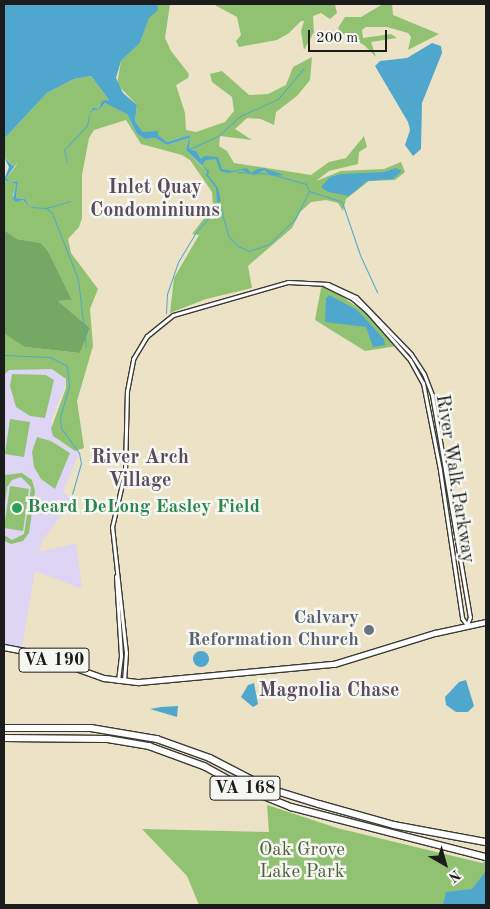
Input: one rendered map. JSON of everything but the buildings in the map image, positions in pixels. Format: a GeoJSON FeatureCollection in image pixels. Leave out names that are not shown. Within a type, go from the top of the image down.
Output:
{"type":"FeatureCollection","features":[{"type":"Feature","properties":{"kind":"highway","name":"VA 168"},"geometry":{"type":"LineString","coordinates":[[4,728],[91,728],[157,739],[210,758],[270,789],[394,825],[486,842]]}},
{"type":"Feature","properties":{"kind":"highway","name":"VA 168"},"geometry":{"type":"LineString","coordinates":[[4,738],[108,739],[149,746],[197,763],[244,788],[291,807],[486,856]]}},
{"type":"Feature","properties":{"kind":"main road","name":"VA 190"},"geometry":{"type":"LineString","coordinates":[[4,647],[124,682],[334,664],[467,625],[486,622]]}},
{"type":"Feature","properties":{"kind":"street","name":"River Walk Parkway"},"geometry":{"type":"LineString","coordinates":[[118,681],[121,656],[112,521],[126,466],[129,372],[141,343],[159,324],[183,311],[282,284],[322,284],[345,290],[367,306],[411,354],[427,380],[470,617],[467,625]]}},
{"type":"Feature","properties":{"kind":"street","name":"River Walk Parkway"},"geometry":{"type":"LineString","coordinates":[[322,284],[360,304],[410,360],[421,377],[440,470],[462,618],[467,625]]}},
{"type":"Feature","properties":{"kind":"street","name":"River Walk Parkway"},"geometry":{"type":"LineString","coordinates":[[116,575],[126,653],[124,682]]}},
{"type":"Feature","properties":{"kind":"shaded area"},"geometry":{"type":"Polygon","coordinates":[[[7,364],[57,369],[67,382],[51,421],[58,441],[79,453],[63,492],[73,500],[42,541],[40,552],[76,543],[82,589],[35,571],[22,647],[4,644],[4,371],[7,364]]]}},
{"type":"Feature","properties":{"kind":"green space"},"geometry":{"type":"Polygon","coordinates":[[[157,4],[170,4],[165,38],[171,51],[189,74],[188,78],[176,85],[185,113],[186,130],[196,132],[225,122],[234,111],[232,97],[212,82],[210,74],[222,71],[249,95],[268,94],[286,85],[293,67],[312,57],[310,80],[297,96],[276,112],[274,125],[261,119],[247,118],[235,129],[252,140],[220,136],[219,146],[227,151],[234,163],[311,175],[329,162],[346,158],[364,136],[367,147],[359,152],[358,164],[329,171],[316,181],[341,171],[384,169],[401,162],[405,172],[395,180],[369,181],[346,199],[343,211],[338,203],[326,200],[311,202],[300,212],[292,228],[248,266],[252,288],[206,299],[170,313],[174,278],[199,235],[192,234],[213,207],[212,192],[190,160],[182,155],[141,144],[126,120],[94,130],[89,138],[82,175],[82,218],[79,227],[68,239],[71,253],[98,289],[90,309],[93,346],[77,401],[84,448],[75,451],[53,436],[51,429],[66,388],[66,379],[52,369],[9,370],[4,375],[4,331],[25,347],[80,353],[90,328],[58,301],[72,300],[48,251],[41,243],[17,239],[4,230],[4,180],[16,184],[13,196],[17,201],[23,200],[31,206],[25,199],[16,198],[18,181],[11,182],[6,178],[17,163],[13,166],[4,156],[4,139],[47,93],[74,79],[91,76],[109,100],[100,104],[98,109],[105,103],[119,109],[127,114],[137,134],[147,139],[155,138],[167,145],[189,138],[186,150],[204,169],[194,150],[188,149],[190,135],[167,142],[155,133],[143,132],[135,121],[137,105],[117,84],[121,61],[140,43],[149,17],[157,10],[157,4]]]}},
{"type":"Feature","properties":{"kind":"green space"},"geometry":{"type":"Polygon","coordinates":[[[213,4],[335,4],[337,13],[330,19],[321,13],[313,16],[314,32],[304,50],[301,31],[304,21],[301,21],[289,33],[277,40],[239,47],[236,41],[241,35],[237,17],[213,4]]]}},
{"type":"Feature","properties":{"kind":"green space"},"geometry":{"type":"Polygon","coordinates":[[[383,4],[392,4],[393,15],[439,34],[408,50],[411,37],[408,33],[387,27],[366,27],[362,30],[363,38],[391,34],[397,38],[371,42],[376,57],[364,45],[340,32],[338,28],[345,17],[361,17],[383,4]]]}},
{"type":"Feature","properties":{"kind":"green space"},"geometry":{"type":"Polygon","coordinates":[[[4,230],[17,239],[41,243],[48,251],[72,300],[58,301],[90,328],[80,353],[25,347],[5,334],[4,230]]]}},
{"type":"Feature","properties":{"kind":"green space"},"geometry":{"type":"Polygon","coordinates":[[[322,283],[366,313],[397,346],[365,351],[315,320],[322,283]]]}},
{"type":"Feature","properties":{"kind":"green space"},"geometry":{"type":"Polygon","coordinates":[[[12,374],[46,375],[54,380],[45,418],[30,416],[16,407],[10,386],[12,374]]]}},
{"type":"Feature","properties":{"kind":"green space"},"geometry":{"type":"Polygon","coordinates":[[[10,419],[30,422],[24,457],[5,454],[10,419]]]}},
{"type":"Feature","properties":{"kind":"green space"},"geometry":{"type":"Polygon","coordinates":[[[37,437],[51,441],[70,453],[55,489],[41,479],[34,467],[32,452],[37,437]]]}},
{"type":"Feature","properties":{"kind":"green space"},"geometry":{"type":"Polygon","coordinates":[[[22,473],[32,480],[35,491],[29,533],[23,541],[11,544],[4,541],[4,535],[12,540],[24,534],[31,487],[21,477],[12,480],[7,487],[4,511],[5,475],[22,473]]]}},
{"type":"Feature","properties":{"kind":"green space","name":"Beard DeLong Easley Field"},"geometry":{"type":"Polygon","coordinates":[[[10,486],[29,489],[23,531],[4,528],[10,486]]]}},
{"type":"Feature","properties":{"kind":"green space","name":"Oak Grove Lake Park"},"geometry":{"type":"Polygon","coordinates":[[[267,805],[337,828],[482,863],[486,861],[486,905],[199,905],[187,876],[142,829],[269,832],[267,805]]]}},
{"type":"Feature","properties":{"kind":"water"},"geometry":{"type":"Polygon","coordinates":[[[4,4],[157,4],[158,10],[149,18],[140,43],[121,61],[116,78],[123,93],[137,105],[135,121],[143,132],[158,131],[158,135],[167,142],[190,135],[189,149],[196,151],[201,159],[204,156],[218,157],[222,169],[232,171],[247,168],[251,173],[263,168],[284,175],[272,176],[264,170],[254,175],[241,170],[229,173],[220,171],[216,159],[206,160],[202,165],[209,171],[208,175],[218,188],[221,201],[217,203],[216,188],[206,175],[207,171],[186,150],[189,138],[167,145],[155,138],[146,139],[137,134],[127,114],[105,103],[99,109],[93,110],[88,117],[93,108],[98,109],[102,101],[109,100],[91,76],[74,79],[47,93],[4,139],[4,4]]]}},
{"type":"Feature","properties":{"kind":"water"},"geometry":{"type":"Polygon","coordinates":[[[432,43],[441,46],[442,53],[422,103],[421,149],[413,156],[405,145],[410,130],[408,122],[375,66],[380,61],[407,58],[432,43]]]}},
{"type":"Feature","properties":{"kind":"water"},"geometry":{"type":"Polygon","coordinates":[[[4,157],[13,166],[17,163],[6,178],[11,182],[18,181],[16,198],[25,199],[32,208],[23,200],[16,202],[13,199],[16,184],[4,180],[9,167],[4,157]]]}},
{"type":"Feature","properties":{"kind":"water"},"geometry":{"type":"Polygon","coordinates":[[[396,168],[402,171],[393,179],[367,181],[349,196],[328,192],[321,187],[330,177],[342,174],[384,172],[396,168]]]}},
{"type":"Feature","properties":{"kind":"water"},"geometry":{"type":"Polygon","coordinates":[[[329,295],[357,310],[384,339],[385,345],[373,347],[366,327],[325,322],[326,298],[329,295]]]}},
{"type":"Feature","properties":{"kind":"water"},"geometry":{"type":"Polygon","coordinates":[[[201,651],[207,653],[209,659],[207,665],[201,667],[195,665],[193,659],[195,653],[201,651]]]}},
{"type":"Feature","properties":{"kind":"water"},"geometry":{"type":"Polygon","coordinates":[[[466,680],[474,706],[468,712],[456,712],[446,705],[445,697],[459,682],[466,680]]]}},
{"type":"Feature","properties":{"kind":"water"},"geometry":{"type":"Polygon","coordinates":[[[254,683],[258,704],[253,707],[241,697],[248,685],[254,683]]]}},
{"type":"Feature","properties":{"kind":"water"},"geometry":{"type":"Polygon","coordinates":[[[178,706],[177,717],[150,709],[161,707],[178,706]]]}},
{"type":"Feature","properties":{"kind":"water"},"geometry":{"type":"Polygon","coordinates":[[[486,871],[486,905],[443,905],[446,892],[472,889],[486,871]]]}},
{"type":"Feature","properties":{"kind":"waterway"},"geometry":{"type":"LineString","coordinates":[[189,149],[218,136],[240,116],[278,99],[304,68]]}},
{"type":"Feature","properties":{"kind":"waterway"},"geometry":{"type":"LineString","coordinates":[[67,162],[64,150],[87,125],[89,116]]}},
{"type":"Feature","properties":{"kind":"waterway"},"geometry":{"type":"LineString","coordinates":[[237,172],[271,174]]}},
{"type":"Feature","properties":{"kind":"waterway"},"geometry":{"type":"LineString","coordinates":[[219,203],[229,237],[238,246],[249,251],[269,244],[295,219],[309,191],[306,184],[274,175]]}},
{"type":"Feature","properties":{"kind":"waterway"},"geometry":{"type":"LineString","coordinates":[[309,191],[342,202],[360,255],[377,292]]}},
{"type":"Feature","properties":{"kind":"waterway"},"geometry":{"type":"LineString","coordinates":[[32,207],[46,208],[70,201]]}},
{"type":"Feature","properties":{"kind":"waterway"},"geometry":{"type":"LineString","coordinates":[[166,313],[167,294],[178,262],[194,235],[219,205]]}},
{"type":"Feature","properties":{"kind":"waterway"},"geometry":{"type":"LineString","coordinates":[[46,208],[52,213],[78,279],[86,347]]}},
{"type":"Feature","properties":{"kind":"waterway"},"geometry":{"type":"LineString","coordinates":[[4,355],[50,357],[67,366],[69,386],[60,417],[61,428],[79,453],[81,463],[72,494]]}},
{"type":"Feature","properties":{"kind":"place","name":"Beard DeLong Easley Field"},"geometry":{"type":"Point","coordinates":[17,508]}},
{"type":"Feature","properties":{"kind":"place","name":"Calvary Reformation Church"},"geometry":{"type":"Point","coordinates":[369,630]}},
{"type":"Feature","properties":{"kind":"district","name":"Inlet Quay Condominiums"},"geometry":{"type":"Point","coordinates":[155,200]}},
{"type":"Feature","properties":{"kind":"district","name":"River Arch Village"},"geometry":{"type":"Point","coordinates":[140,470]}},
{"type":"Feature","properties":{"kind":"district","name":"Magnolia Chase"},"geometry":{"type":"Point","coordinates":[329,691]}}]}
